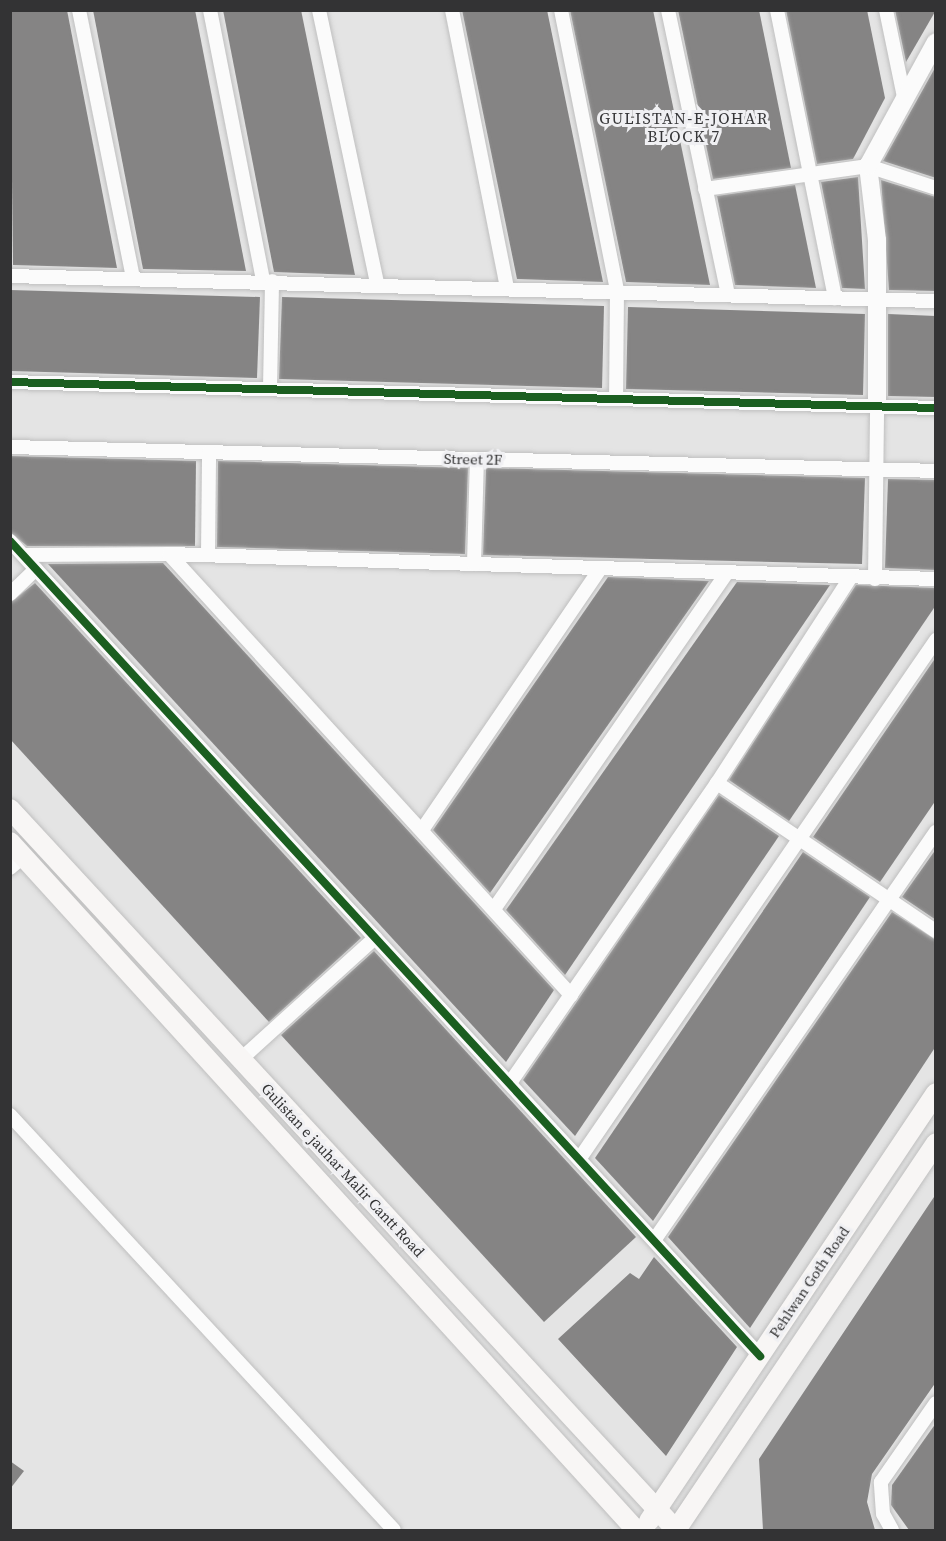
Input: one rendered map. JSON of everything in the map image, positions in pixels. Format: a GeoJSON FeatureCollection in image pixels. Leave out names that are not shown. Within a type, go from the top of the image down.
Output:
{"type":"FeatureCollection","features":[{"type":"Feature","properties":{"kind":"main road","name":"Gulistan e jauhar Malir Cantt Road"},"geometry":{"type":"LineString","coordinates":[[10,809],[676,1530]]}},
{"type":"Feature","properties":{"kind":"main road","name":"Gulistan e jauhar Malir Cantt Road"},"geometry":{"type":"LineString","coordinates":[[15,855],[636,1530]]}},
{"type":"Feature","properties":{"kind":"main road","name":"Pehlwan Goth Road"},"geometry":{"type":"LineString","coordinates":[[642,1530],[936,1093]]}},
{"type":"Feature","properties":{"kind":"main road","name":"Pehlwan Goth Road"},"geometry":{"type":"LineString","coordinates":[[676,1530],[936,1143]]}},
{"type":"Feature","properties":{"kind":"street"},"geometry":{"type":"LineString","coordinates":[[80,10],[133,278]]}},
{"type":"Feature","properties":{"kind":"street"},"geometry":{"type":"LineString","coordinates":[[210,10],[268,281],[270,388]]}},
{"type":"Feature","properties":{"kind":"street"},"geometry":{"type":"LineString","coordinates":[[319,10],[377,284]]}},
{"type":"Feature","properties":{"kind":"street"},"geometry":{"type":"LineString","coordinates":[[452,10],[507,287]]}},
{"type":"Feature","properties":{"kind":"street"},"geometry":{"type":"LineString","coordinates":[[561,10],[617,290],[616,395]]}},
{"type":"Feature","properties":{"kind":"street"},"geometry":{"type":"LineString","coordinates":[[668,10],[728,294]]}},
{"type":"Feature","properties":{"kind":"street"},"geometry":{"type":"LineString","coordinates":[[777,10],[836,298]]}},
{"type":"Feature","properties":{"kind":"street"},"geometry":{"type":"LineString","coordinates":[[886,10],[904,97]]}},
{"type":"Feature","properties":{"kind":"street"},"geometry":{"type":"LineString","coordinates":[[875,579],[877,240],[868,166],[936,42]]}},
{"type":"Feature","properties":{"kind":"street"},"geometry":{"type":"LineString","coordinates":[[705,189],[812,172],[868,166],[936,188]]}},
{"type":"Feature","properties":{"kind":"street"},"geometry":{"type":"LineString","coordinates":[[10,276],[507,287],[936,301]]}},
{"type":"Feature","properties":{"kind":"street"},"geometry":{"type":"LineString","coordinates":[[10,382],[616,395],[936,408]]}},
{"type":"Feature","properties":{"kind":"street","name":"Street 2F"},"geometry":{"type":"LineString","coordinates":[[10,447],[936,471]]}},
{"type":"Feature","properties":{"kind":"street"},"geometry":{"type":"LineString","coordinates":[[208,555],[209,452]]}},
{"type":"Feature","properties":{"kind":"street"},"geometry":{"type":"LineString","coordinates":[[474,564],[477,459]]}},
{"type":"Feature","properties":{"kind":"street"},"geometry":{"type":"LineString","coordinates":[[10,541],[656,1239],[760,1356]]}},
{"type":"Feature","properties":{"kind":"street"},"geometry":{"type":"LineString","coordinates":[[169,554],[571,995]]}},
{"type":"Feature","properties":{"kind":"street"},"geometry":{"type":"LineString","coordinates":[[24,555],[208,555],[875,579],[936,579]]}},
{"type":"Feature","properties":{"kind":"street"},"geometry":{"type":"LineString","coordinates":[[422,830],[601,568]]}},
{"type":"Feature","properties":{"kind":"street"},"geometry":{"type":"LineString","coordinates":[[10,594],[36,569]]}},
{"type":"Feature","properties":{"kind":"street"},"geometry":{"type":"LineString","coordinates":[[494,909],[727,572]]}},
{"type":"Feature","properties":{"kind":"street"},"geometry":{"type":"LineString","coordinates":[[510,1083],[717,783],[850,578]]}},
{"type":"Feature","properties":{"kind":"street"},"geometry":{"type":"LineString","coordinates":[[580,1158],[936,640]]}},
{"type":"Feature","properties":{"kind":"street"},"geometry":{"type":"LineString","coordinates":[[717,783],[888,901],[936,931]]}},
{"type":"Feature","properties":{"kind":"street"},"geometry":{"type":"LineString","coordinates":[[656,1239],[936,832]]}},
{"type":"Feature","properties":{"kind":"street"},"geometry":{"type":"LineString","coordinates":[[241,1059],[375,938]]}},
{"type":"Feature","properties":{"kind":"street"},"geometry":{"type":"LineString","coordinates":[[10,1115],[394,1530]]}},
{"type":"Feature","properties":{"kind":"street"},"geometry":{"type":"LineString","coordinates":[[892,1530],[883,1514],[881,1482],[936,1403]]}},
{"type":"Feature","properties":{"kind":"building"},"geometry":{"type":"Polygon","coordinates":[[[10,10],[67,10],[117,268],[13,265],[10,10]]]}},
{"type":"Feature","properties":{"kind":"building"},"geometry":{"type":"Polygon","coordinates":[[[93,10],[195,10],[246,271],[143,269],[93,10]]]}},
{"type":"Feature","properties":{"kind":"building"},"geometry":{"type":"Polygon","coordinates":[[[223,10],[301,10],[355,275],[274,272],[223,10]]]}},
{"type":"Feature","properties":{"kind":"building"},"geometry":{"type":"Polygon","coordinates":[[[462,10],[547,10],[603,282],[517,279],[462,10]]]}},
{"type":"Feature","properties":{"kind":"building"},"geometry":{"type":"Polygon","coordinates":[[[570,10],[653,10],[710,285],[626,282],[570,10]]]}},
{"type":"Feature","properties":{"kind":"building"},"geometry":{"type":"Polygon","coordinates":[[[678,10],[759,10],[791,168],[713,179],[678,10]]]}},
{"type":"Feature","properties":{"kind":"building"},"geometry":{"type":"Polygon","coordinates":[[[786,10],[867,10],[885,98],[853,159],[817,164],[786,10]]]}},
{"type":"Feature","properties":{"kind":"building"},"geometry":{"type":"Polygon","coordinates":[[[895,10],[936,10],[906,62],[895,10]]]}},
{"type":"Feature","properties":{"kind":"building"},"geometry":{"type":"Polygon","coordinates":[[[936,66],[936,178],[883,161],[936,66]]]}},
{"type":"Feature","properties":{"kind":"building"},"geometry":{"type":"Polygon","coordinates":[[[858,177],[865,289],[842,288],[821,182],[858,177]]]}},
{"type":"Feature","properties":{"kind":"building"},"geometry":{"type":"Polygon","coordinates":[[[881,180],[936,197],[936,291],[889,290],[881,180]]]}},
{"type":"Feature","properties":{"kind":"building"},"geometry":{"type":"Polygon","coordinates":[[[795,185],[816,288],[735,285],[717,196],[795,185]]]}},
{"type":"Feature","properties":{"kind":"building"},"geometry":{"type":"Polygon","coordinates":[[[10,290],[260,297],[257,378],[10,371],[10,290]]]}},
{"type":"Feature","properties":{"kind":"building"},"geometry":{"type":"Polygon","coordinates":[[[282,297],[604,306],[602,388],[279,379],[282,297]]]}},
{"type":"Feature","properties":{"kind":"building"},"geometry":{"type":"Polygon","coordinates":[[[628,307],[865,314],[863,395],[626,389],[628,307]]]}},
{"type":"Feature","properties":{"kind":"building"},"geometry":{"type":"Polygon","coordinates":[[[888,314],[936,316],[936,397],[888,396],[888,314]]]}},
{"type":"Feature","properties":{"kind":"building"},"geometry":{"type":"Polygon","coordinates":[[[10,456],[196,461],[195,546],[27,546],[10,532],[10,456]]]}},
{"type":"Feature","properties":{"kind":"building"},"geometry":{"type":"Polygon","coordinates":[[[218,461],[468,468],[465,554],[217,547],[218,461]]]}},
{"type":"Feature","properties":{"kind":"building"},"geometry":{"type":"Polygon","coordinates":[[[486,468],[865,478],[862,564],[483,555],[486,468]]]}},
{"type":"Feature","properties":{"kind":"building"},"geometry":{"type":"Polygon","coordinates":[[[888,479],[936,480],[936,570],[885,568],[888,479]]]}},
{"type":"Feature","properties":{"kind":"building"},"geometry":{"type":"Polygon","coordinates":[[[163,563],[554,990],[506,1062],[48,564],[163,563]]]}},
{"type":"Feature","properties":{"kind":"building"},"geometry":{"type":"Polygon","coordinates":[[[608,577],[709,581],[490,893],[433,830],[608,577]]]}},
{"type":"Feature","properties":{"kind":"building"},"geometry":{"type":"Polygon","coordinates":[[[737,582],[830,585],[565,975],[506,910],[737,582]]]}},
{"type":"Feature","properties":{"kind":"building"},"geometry":{"type":"Polygon","coordinates":[[[35,583],[361,938],[269,1022],[10,739],[10,603],[35,583]]]}},
{"type":"Feature","properties":{"kind":"building"},"geometry":{"type":"Polygon","coordinates":[[[856,585],[936,588],[936,605],[789,821],[729,780],[856,585]]]}},
{"type":"Feature","properties":{"kind":"building"},"geometry":{"type":"Polygon","coordinates":[[[936,657],[936,800],[880,882],[813,837],[936,657]]]}},
{"type":"Feature","properties":{"kind":"building"},"geometry":{"type":"Polygon","coordinates":[[[719,795],[779,836],[575,1136],[523,1080],[719,795]]]}},
{"type":"Feature","properties":{"kind":"building"},"geometry":{"type":"Polygon","coordinates":[[[936,849],[936,920],[902,897],[936,849]]]}},
{"type":"Feature","properties":{"kind":"building"},"geometry":{"type":"Polygon","coordinates":[[[803,852],[870,897],[653,1221],[595,1158],[803,852]]]}},
{"type":"Feature","properties":{"kind":"building"},"geometry":{"type":"Polygon","coordinates":[[[892,912],[936,940],[936,1046],[750,1328],[668,1237],[892,912]]]}},
{"type":"Feature","properties":{"kind":"building"},"geometry":{"type":"Polygon","coordinates":[[[374,951],[636,1237],[544,1322],[281,1035],[374,951]]]}},
{"type":"Feature","properties":{"kind":"building"},"geometry":{"type":"Polygon","coordinates":[[[936,1194],[936,1382],[872,1474],[867,1502],[875,1530],[763,1530],[759,1459],[936,1194]]]}},
{"type":"Feature","properties":{"kind":"building"},"geometry":{"type":"Polygon","coordinates":[[[654,1257],[737,1347],[666,1456],[558,1339],[630,1273],[639,1279],[654,1257]]]}},
{"type":"Feature","properties":{"kind":"building"},"geometry":{"type":"Polygon","coordinates":[[[936,1423],[936,1530],[909,1530],[891,1505],[892,1485],[936,1423]]]}},
{"type":"Feature","properties":{"kind":"building"},"geometry":{"type":"Polygon","coordinates":[[[10,1461],[24,1471],[10,1489],[10,1461]]]}},
{"type":"Feature","properties":{"kind":"cycle path"},"geometry":{"type":"LineString","coordinates":[[10,382],[936,408]]}},
{"type":"Feature","properties":{"kind":"cycle path"},"geometry":{"type":"LineString","coordinates":[[10,541],[760,1356]]}},
{"type":"Feature","properties":{"kind":"district","name":"GULISTAN-E-JOHAR BLOCK 7"},"geometry":{"type":"Point","coordinates":[684,127]}}]}
